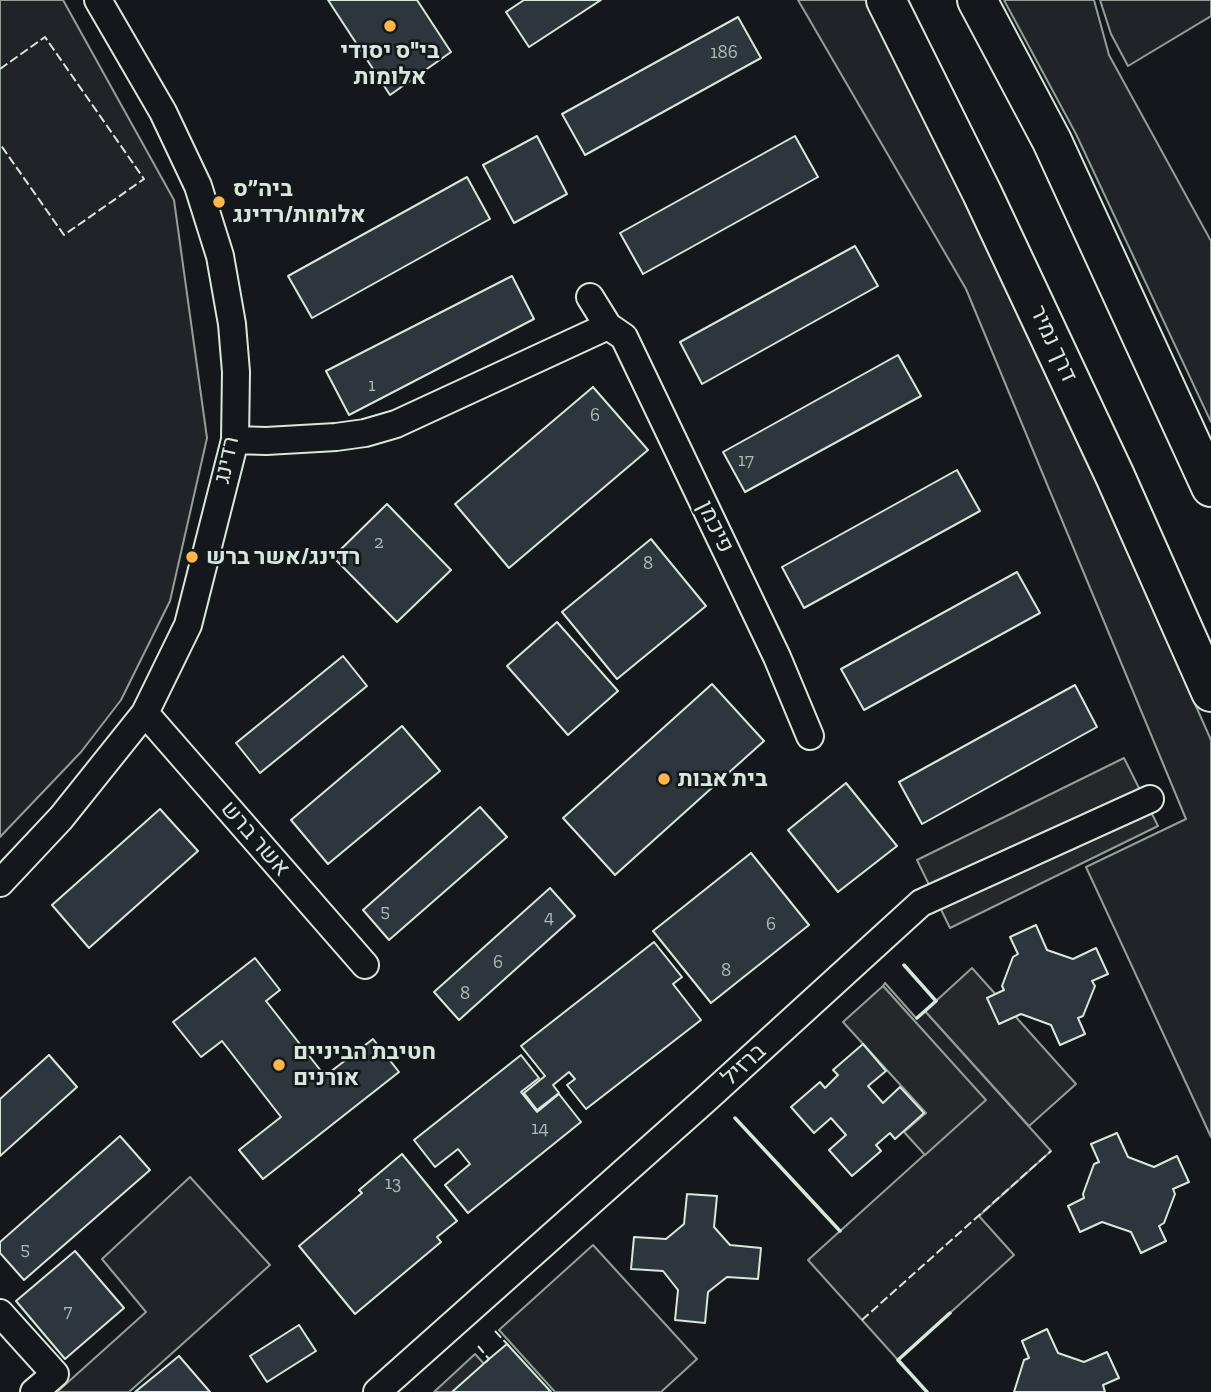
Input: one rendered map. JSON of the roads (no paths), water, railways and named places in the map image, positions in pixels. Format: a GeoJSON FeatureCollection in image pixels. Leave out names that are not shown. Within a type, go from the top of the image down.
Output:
{"type":"FeatureCollection","features":[{"type":"Feature","properties":{"kind":"highway","name":"דרך נמיר"},"geometry":{"type":"LineString","coordinates":[[886,0],[994,217],[1115,476],[1211,692]]}},
{"type":"Feature","properties":{"kind":"highway"},"geometry":{"type":"LineString","coordinates":[[977,0],[1052,141],[1211,487]]}},
{"type":"Feature","properties":{"kind":"street","name":"רדינג"},"geometry":{"type":"LineString","coordinates":[[0,883],[61,818],[145,713],[187,625],[235,440],[236,372],[232,324],[220,256],[198,187],[163,112],[98,0]]}},
{"type":"Feature","properties":{"kind":"street","name":"פיכמן"},"geometry":{"type":"LineString","coordinates":[[590,297],[608,326],[624,337],[777,657],[810,736]]}},
{"type":"Feature","properties":{"kind":"street"},"geometry":{"type":"LineString","coordinates":[[235,440],[336,437],[365,433],[396,424],[608,326]]}},
{"type":"Feature","properties":{"kind":"street","name":"אשר ברש"},"geometry":{"type":"LineString","coordinates":[[145,713],[365,965]]}},
{"type":"Feature","properties":{"kind":"street","name":"ברזיל"},"geometry":{"type":"LineString","coordinates":[[377,1392],[705,1101],[921,903],[1150,799]]}},
{"type":"Feature","properties":{"kind":"street"},"geometry":{"type":"LineString","coordinates":[[0,1313],[55,1374],[34,1392]]}},
{"type":"Feature","properties":{"kind":"place","name":"בי\"ס יסודי אלומות"},"geometry":{"type":"Point","coordinates":[390,26]}},
{"type":"Feature","properties":{"kind":"place","name":"ביה״ס אלומות/רדינג"},"geometry":{"type":"Point","coordinates":[219,202]}},
{"type":"Feature","properties":{"kind":"place","name":"רדינג/אשר ברש"},"geometry":{"type":"Point","coordinates":[192,557]}},
{"type":"Feature","properties":{"kind":"place","name":"בית אבות"},"geometry":{"type":"Point","coordinates":[664,779]}},
{"type":"Feature","properties":{"kind":"place","name":"חטיבת הביניים אורנים"},"geometry":{"type":"Point","coordinates":[279,1065]}}]}
